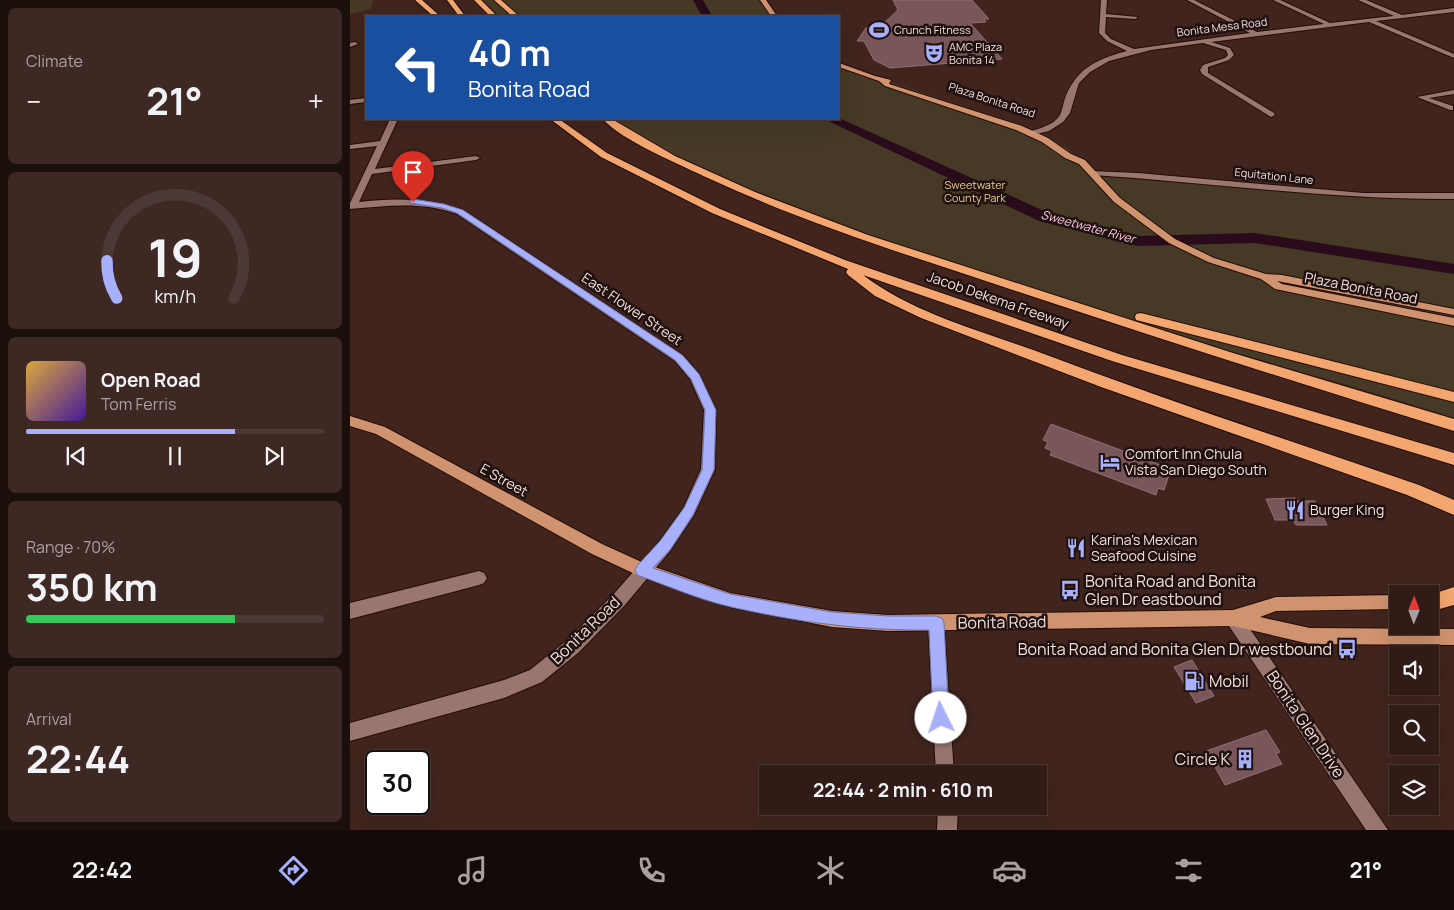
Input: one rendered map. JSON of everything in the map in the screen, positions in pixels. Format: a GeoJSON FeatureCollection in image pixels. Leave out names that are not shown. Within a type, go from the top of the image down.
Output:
{"type":"FeatureCollection","features":[{"type":"Feature","properties":{"kind":"highway"},"geometry":{"type":"LineString","coordinates":[[418,0],[436,15]]}},
{"type":"Feature","properties":{"kind":"highway"},"geometry":{"type":"LineString","coordinates":[[450,0],[461,15]]}},
{"type":"Feature","properties":{"kind":"highway"},"geometry":{"type":"LineString","coordinates":[[477,0],[493,15]]}},
{"type":"Feature","properties":{"kind":"highway"},"geometry":{"type":"LineString","coordinates":[[497,0],[515,15]]}},
{"type":"Feature","properties":{"kind":"highway"},"geometry":{"type":"LineString","coordinates":[[509,0],[520,15]]}},
{"type":"Feature","properties":{"kind":"highway","name":"Jacob Dekema Freeway"},"geometry":{"type":"LineString","coordinates":[[555,120],[571,133],[612,160],[716,211],[841,264],[1117,358],[1454,459]]}},
{"type":"Feature","properties":{"kind":"highway","name":"Jacob Dekema Freeway"},"geometry":{"type":"LineString","coordinates":[[608,120],[624,132],[672,158],[751,194],[864,238],[1013,284],[1228,356],[1454,425]]}},
{"type":"Feature","properties":{"kind":"highway"},"geometry":{"type":"LineString","coordinates":[[623,120],[672,158]]}},
{"type":"Feature","properties":{"kind":"highway"},"geometry":{"type":"LineString","coordinates":[[841,264],[879,293],[926,315],[1106,383],[1413,490],[1451,507]]}},
{"type":"Feature","properties":{"kind":"highway"},"geometry":{"type":"LineString","coordinates":[[1013,284],[1454,397]]}},
{"type":"Feature","properties":{"kind":"main road"},"geometry":{"type":"LineString","coordinates":[[763,0],[773,15]]}},
{"type":"Feature","properties":{"kind":"main road","name":"Plaza Bonita Road"},"geometry":{"type":"LineString","coordinates":[[840,65],[882,81],[894,82],[1044,130],[1082,155],[1082,162]]}},
{"type":"Feature","properties":{"kind":"main road","name":"Plaza Bonita Road"},"geometry":{"type":"LineString","coordinates":[[882,81],[887,85],[1031,134],[1082,162],[1117,200],[1172,242],[1211,260],[1265,277],[1282,278],[1454,312]]}},
{"type":"Feature","properties":{"kind":"main road","name":"Plaza Bonita Road"},"geometry":{"type":"LineString","coordinates":[[1265,277],[1279,286],[1454,322]]}},
{"type":"Feature","properties":{"kind":"main road","name":"E Street"},"geometry":{"type":"LineString","coordinates":[[350,421],[380,430],[596,549],[642,570]]}},
{"type":"Feature","properties":{"kind":"main road","name":"Bonita Road"},"geometry":{"type":"LineString","coordinates":[[642,570],[730,600],[815,616],[888,624],[1233,618],[1310,636],[1454,636]]}},
{"type":"Feature","properties":{"kind":"main road","name":"Bonita Road"},"geometry":{"type":"LineString","coordinates":[[1233,618],[1276,604],[1389,602]]}},
{"type":"Feature","properties":{"kind":"street"},"geometry":{"type":"LineString","coordinates":[[1104,0],[1104,15],[1101,29],[1103,36],[1132,52]]}},
{"type":"Feature","properties":{"kind":"street"},"geometry":{"type":"LineString","coordinates":[[1190,0],[1256,34]]}},
{"type":"Feature","properties":{"kind":"street"},"geometry":{"type":"LineString","coordinates":[[1276,0],[1330,25]]}},
{"type":"Feature","properties":{"kind":"street"},"geometry":{"type":"LineString","coordinates":[[1361,0],[1401,16]]}},
{"type":"Feature","properties":{"kind":"street","name":"Bonita Mesa Road"},"geometry":{"type":"LineString","coordinates":[[1031,134],[1044,130],[1063,118],[1066,113],[1068,99],[1080,77],[1090,69],[1110,59],[1132,52],[1202,41],[1454,10]]}},
{"type":"Feature","properties":{"kind":"street"},"geometry":{"type":"LineString","coordinates":[[1104,15],[1135,17]]}},
{"type":"Feature","properties":{"kind":"street"},"geometry":{"type":"LineString","coordinates":[[1368,20],[1454,56]]}},
{"type":"Feature","properties":{"kind":"street"},"geometry":{"type":"LineString","coordinates":[[1202,41],[1221,46],[1231,52],[1227,59],[1205,66],[1203,69],[1205,74],[1271,115]]}},
{"type":"Feature","properties":{"kind":"street"},"geometry":{"type":"LineString","coordinates":[[1450,108],[1420,97],[1454,92]]}},
{"type":"Feature","properties":{"kind":"street"},"geometry":{"type":"LineString","coordinates":[[350,102],[365,100]]}},
{"type":"Feature","properties":{"kind":"street"},"geometry":{"type":"LineString","coordinates":[[351,206],[370,172],[394,120]]}},
{"type":"Feature","properties":{"kind":"street"},"geometry":{"type":"LineString","coordinates":[[350,147],[384,143]]}},
{"type":"Feature","properties":{"kind":"street"},"geometry":{"type":"LineString","coordinates":[[370,172],[476,158]]}},
{"type":"Feature","properties":{"kind":"street","name":"Equitation Lane"},"geometry":{"type":"LineString","coordinates":[[1093,173],[1164,176],[1344,194],[1454,196]]}},
{"type":"Feature","properties":{"kind":"street","name":"East Flower Street"},"geometry":{"type":"LineString","coordinates":[[351,206],[413,202],[444,206],[460,212],[679,358],[695,377],[710,410],[708,470],[689,511],[665,546],[642,570]]}},
{"type":"Feature","properties":{"kind":"street","name":"Bonita Road"},"geometry":{"type":"LineString","coordinates":[[350,732],[504,689],[536,676],[599,622],[642,570]]}},
{"type":"Feature","properties":{"kind":"street"},"geometry":{"type":"LineString","coordinates":[[350,611],[479,578]]}},
{"type":"Feature","properties":{"kind":"street","name":"Bonita Glen Drive"},"geometry":{"type":"LineString","coordinates":[[1233,618],[1378,830]]}},
{"type":"Feature","properties":{"kind":"street"},"geometry":{"type":"LineString","coordinates":[[936,623],[937,663],[945,765]]}},
{"type":"Feature","properties":{"kind":"street"},"geometry":{"type":"LineString","coordinates":[[947,830],[948,815]]}},
{"type":"Feature","properties":{"kind":"green space"},"geometry":{"type":"Polygon","coordinates":[[[350,0],[373,0],[371,9],[350,14],[350,0]]]}},
{"type":"Feature","properties":{"kind":"green space"},"geometry":{"type":"Polygon","coordinates":[[[472,0],[763,0],[773,15],[487,15],[472,0]]]}},
{"type":"Feature","properties":{"kind":"green space","name":"Sweetwater County Park"},"geometry":{"type":"Polygon","coordinates":[[[840,65],[1041,132],[1068,149],[1095,175],[1310,191],[1454,197],[1454,418],[1229,351],[866,238],[751,194],[623,133],[604,120],[840,120],[840,65]]]}},
{"type":"Feature","properties":{"kind":"building"},"geometry":{"type":"Polygon","coordinates":[[[893,0],[972,0],[989,19],[984,19],[986,22],[970,23],[1002,59],[890,68],[874,60],[864,41],[857,41],[866,28],[882,25],[898,10],[893,0]]]}},
{"type":"Feature","properties":{"kind":"building","name":"Comfort Inn Chula Vista San Diego South"},"geometry":{"type":"Polygon","coordinates":[[[1051,424],[1171,469],[1164,490],[1158,488],[1156,495],[1050,455],[1052,451],[1045,448],[1048,442],[1043,440],[1051,424]]]}},
{"type":"Feature","properties":{"kind":"building","name":"Burger King"},"geometry":{"type":"Polygon","coordinates":[[[1295,498],[1296,501],[1315,501],[1327,525],[1296,525],[1293,520],[1275,520],[1266,499],[1295,498]]]}},
{"type":"Feature","properties":{"kind":"building","name":"Mobil"},"geometry":{"type":"Polygon","coordinates":[[[1192,660],[1214,696],[1196,703],[1174,667],[1192,660]]]}},
{"type":"Feature","properties":{"kind":"building","name":"Circle K"},"geometry":{"type":"Polygon","coordinates":[[[1266,730],[1280,752],[1276,754],[1282,764],[1225,785],[1206,751],[1266,730]]]}},
{"type":"Feature","properties":{"kind":"waterway","name":"Sweetwater River"},"geometry":{"type":"LineString","coordinates":[[698,0],[706,15]]}},
{"type":"Feature","properties":{"kind":"waterway","name":"Sweetwater River"},"geometry":{"type":"LineString","coordinates":[[833,120],[1045,218],[1138,241],[1255,238],[1454,269]]}},
{"type":"Feature","properties":{"kind":"place","name":"Crunch Fitness"},"geometry":{"type":"Point","coordinates":[879,30]}},
{"type":"Feature","properties":{"kind":"place","name":"AMC Plaza Bonita 14"},"geometry":{"type":"Point","coordinates":[934,53]}},
{"type":"Feature","properties":{"kind":"place","name":"Comfort Inn Chula Vista San Diego South"},"geometry":{"type":"Point","coordinates":[1110,462]}},
{"type":"Feature","properties":{"kind":"place","name":"Burger King"},"geometry":{"type":"Point","coordinates":[1295,510]}},
{"type":"Feature","properties":{"kind":"place","name":"Karina's Mexican Seafood Cuisine"},"geometry":{"type":"Point","coordinates":[1076,548]}},
{"type":"Feature","properties":{"kind":"place","name":"Bonita Road and Bonita Glen Dr eastbound"},"geometry":{"type":"Point","coordinates":[1070,590]}},
{"type":"Feature","properties":{"kind":"place","name":"Bonita Road and Bonita Glen Dr westbound"},"geometry":{"type":"Point","coordinates":[1347,649]}},
{"type":"Feature","properties":{"kind":"place","name":"Mobil"},"geometry":{"type":"Point","coordinates":[1194,681]}},
{"type":"Feature","properties":{"kind":"place","name":"Circle K"},"geometry":{"type":"Point","coordinates":[1245,759]}},
{"type":"Feature","properties":{"kind":"route"},"geometry":{"type":"LineString","coordinates":[[413,202],[444,206],[460,212],[679,358],[695,377],[710,410],[708,470],[689,511],[665,546],[642,570],[730,600],[793,612],[832,619],[888,624],[936,623],[941,718]]}}]}
